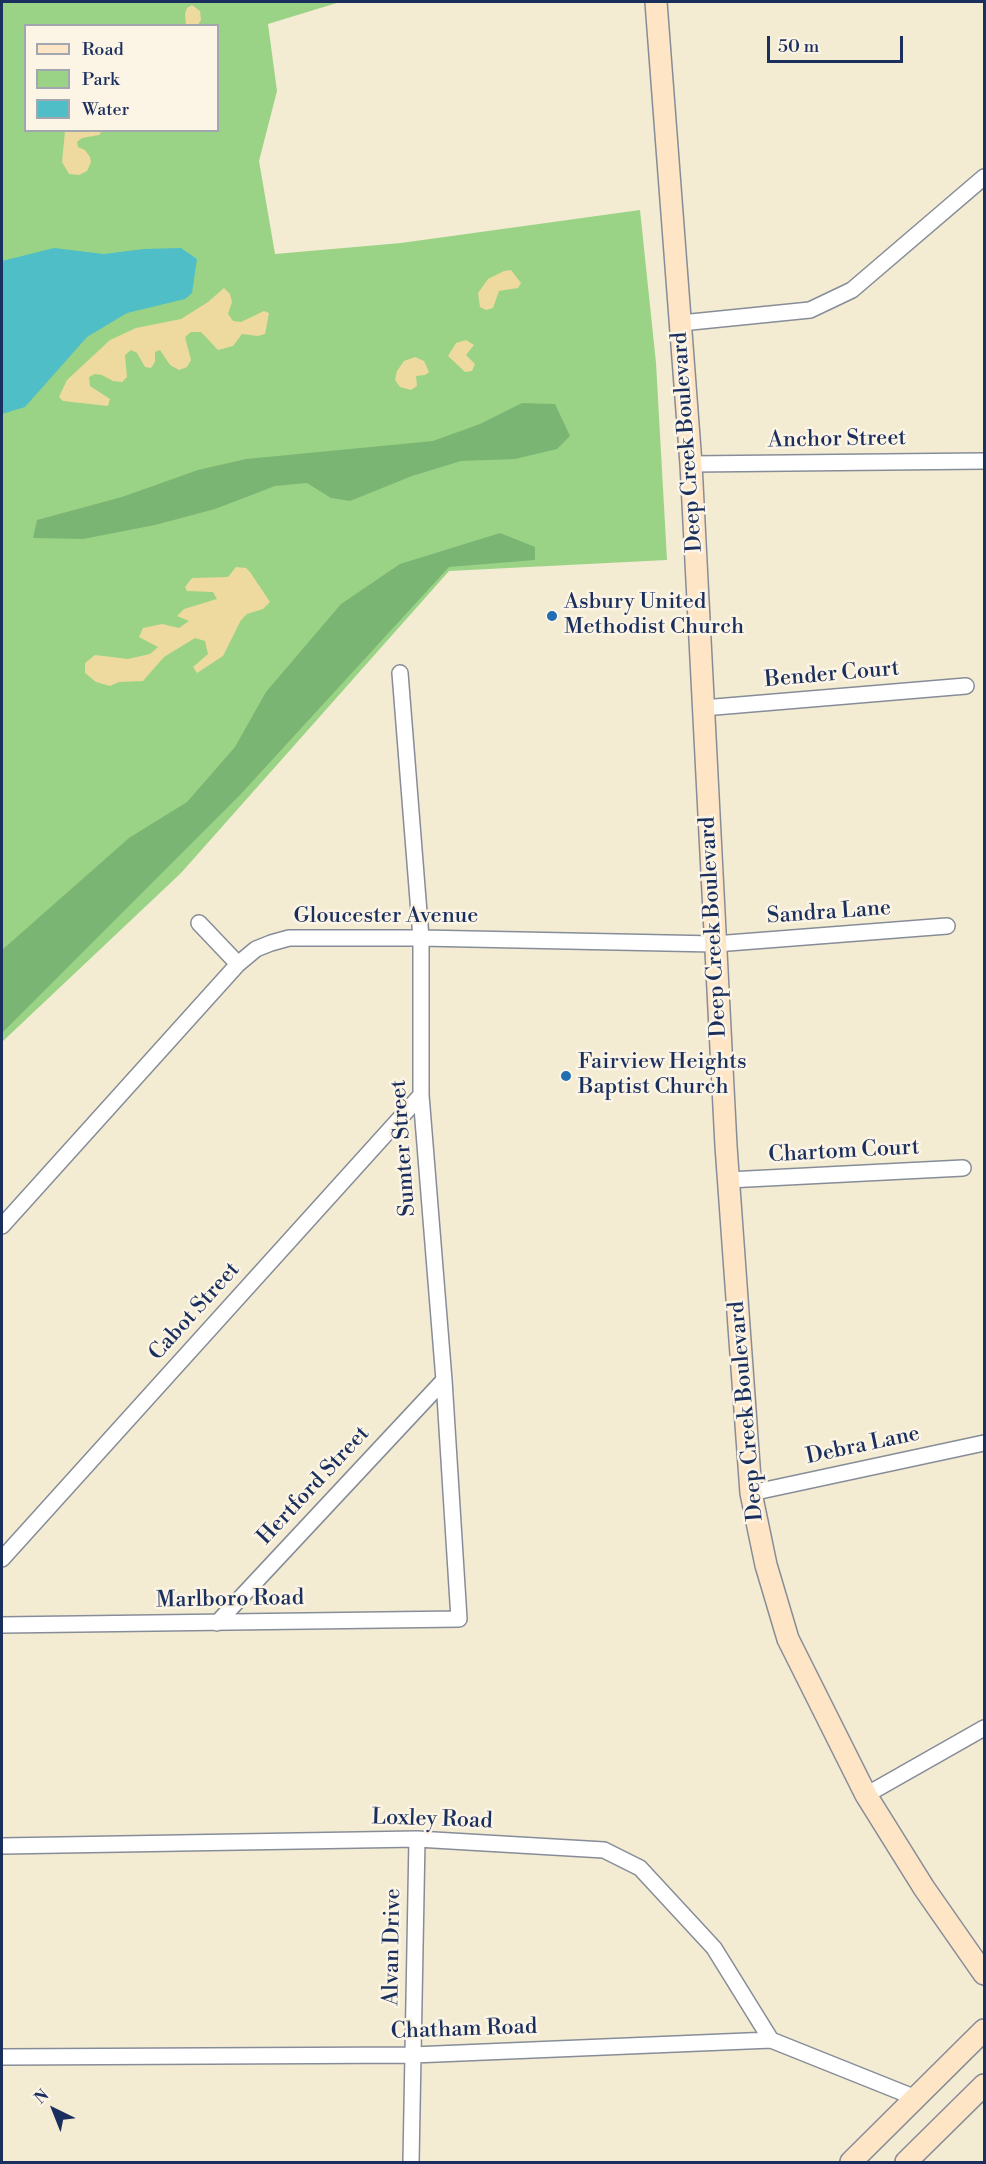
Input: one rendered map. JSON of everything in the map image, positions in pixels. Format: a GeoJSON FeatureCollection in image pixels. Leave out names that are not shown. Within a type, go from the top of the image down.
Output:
{"type":"FeatureCollection","features":[{"type":"Feature","properties":{"kind":"street","name":"Deep Creek Boulevard"},"geometry":{"type":"LineString","coordinates":[[656,2],[691,464],[728,1179],[751,1493],[766,1565],[788,1639],[866,1795],[924,1888],[984,1974]]}},
{"type":"Feature","properties":{"kind":"street"},"geometry":{"type":"LineString","coordinates":[[681,323],[810,310],[852,290],[984,177]]}},
{"type":"Feature","properties":{"kind":"street","name":"Anchor Street"},"geometry":{"type":"LineString","coordinates":[[691,464],[984,461]]}},
{"type":"Feature","properties":{"kind":"street","name":"Sumter Street"},"geometry":{"type":"LineString","coordinates":[[400,673],[421,938],[421,1095],[444,1380],[459,1619]]}},
{"type":"Feature","properties":{"kind":"street","name":"Bender Court"},"geometry":{"type":"LineString","coordinates":[[703,708],[966,686]]}},
{"type":"Feature","properties":{"kind":"street"},"geometry":{"type":"LineString","coordinates":[[199,923],[238,964]]}},
{"type":"Feature","properties":{"kind":"street","name":"Sandra Lane"},"geometry":{"type":"LineString","coordinates":[[715,944],[947,926]]}},
{"type":"Feature","properties":{"kind":"street","name":"Gloucester Avenue"},"geometry":{"type":"LineString","coordinates":[[2,1226],[238,964],[256,949],[289,938],[421,938],[715,944]]}},
{"type":"Feature","properties":{"kind":"street","name":"Cabot Street"},"geometry":{"type":"LineString","coordinates":[[2,1558],[421,1095]]}},
{"type":"Feature","properties":{"kind":"street","name":"Chartom Court"},"geometry":{"type":"LineString","coordinates":[[728,1179],[963,1168]]}},
{"type":"Feature","properties":{"kind":"street","name":"Hertford Street"},"geometry":{"type":"LineString","coordinates":[[217,1623],[444,1380]]}},
{"type":"Feature","properties":{"kind":"street","name":"Debra Lane"},"geometry":{"type":"LineString","coordinates":[[751,1493],[984,1443]]}},
{"type":"Feature","properties":{"kind":"street","name":"Marlboro Road"},"geometry":{"type":"LineString","coordinates":[[2,1625],[459,1619]]}},
{"type":"Feature","properties":{"kind":"street"},"geometry":{"type":"LineString","coordinates":[[866,1795],[984,1728]]}},
{"type":"Feature","properties":{"kind":"street","name":"Loxley Road"},"geometry":{"type":"LineString","coordinates":[[2,1846],[417,1839],[604,1850],[640,1868],[714,1948],[771,2040]]}},
{"type":"Feature","properties":{"kind":"street","name":"Alvan Drive"},"geometry":{"type":"LineString","coordinates":[[411,2163],[417,1839]]}},
{"type":"Feature","properties":{"kind":"street"},"geometry":{"type":"LineString","coordinates":[[851,2163],[984,2030]]}},
{"type":"Feature","properties":{"kind":"street","name":"Chatham Road"},"geometry":{"type":"LineString","coordinates":[[2,2057],[414,2055],[771,2040],[916,2098]]}},
{"type":"Feature","properties":{"kind":"street"},"geometry":{"type":"LineString","coordinates":[[906,2163],[984,2085]]}},
{"type":"Feature","properties":{"kind":"green space"},"geometry":{"type":"Polygon","coordinates":[[[2,2],[340,2],[268,24],[277,91],[259,161],[275,254],[401,243],[640,210],[656,363],[667,560],[449,571],[181,873],[2,1042],[2,2]]]}},
{"type":"Feature","properties":{"kind":"green space"},"geometry":{"type":"Polygon","coordinates":[[[522,403],[555,404],[570,436],[557,449],[515,459],[461,461],[412,476],[350,501],[331,498],[307,483],[275,486],[215,509],[155,525],[83,539],[33,538],[37,520],[122,497],[198,470],[246,459],[433,441],[480,424],[522,403]]]}},
{"type":"Feature","properties":{"kind":"green space"},"geometry":{"type":"Polygon","coordinates":[[[500,533],[535,547],[535,560],[449,567],[239,796],[2,1033],[2,950],[129,838],[187,802],[235,747],[266,692],[341,604],[400,564],[500,533]]]}},
{"type":"Feature","properties":{"kind":"sand"},"geometry":{"type":"Polygon","coordinates":[[[192,5],[200,11],[201,20],[199,24],[186,24],[187,8],[192,5]]]}},
{"type":"Feature","properties":{"kind":"sand"},"geometry":{"type":"Polygon","coordinates":[[[65,132],[101,132],[99,135],[82,138],[77,142],[78,147],[85,150],[90,157],[91,162],[87,171],[79,175],[69,174],[62,162],[65,132]]]}},
{"type":"Feature","properties":{"kind":"sand"},"geometry":{"type":"Polygon","coordinates":[[[511,270],[521,283],[518,288],[499,291],[493,308],[486,310],[480,307],[478,293],[488,279],[511,270]]]}},
{"type":"Feature","properties":{"kind":"sand"},"geometry":{"type":"Polygon","coordinates":[[[224,288],[230,294],[232,302],[228,314],[233,321],[241,322],[264,311],[269,313],[265,334],[258,336],[242,334],[233,346],[218,350],[201,332],[191,332],[185,337],[191,360],[187,367],[179,370],[170,365],[160,350],[155,352],[155,362],[151,368],[145,367],[137,353],[131,350],[125,355],[127,377],[122,382],[113,381],[102,375],[95,374],[89,377],[90,386],[110,399],[108,406],[63,401],[59,397],[67,380],[110,340],[136,328],[181,319],[208,302],[224,288]]]}},
{"type":"Feature","properties":{"kind":"sand"},"geometry":{"type":"Polygon","coordinates":[[[466,340],[474,345],[466,355],[475,364],[472,371],[465,372],[448,356],[456,343],[466,340]]]}},
{"type":"Feature","properties":{"kind":"sand"},"geometry":{"type":"Polygon","coordinates":[[[415,357],[424,361],[429,372],[416,376],[417,386],[411,390],[400,387],[395,380],[397,371],[404,361],[415,357]]]}},
{"type":"Feature","properties":{"kind":"sand"},"geometry":{"type":"Polygon","coordinates":[[[236,567],[246,568],[250,572],[270,602],[263,609],[247,614],[241,620],[223,656],[197,673],[193,667],[208,654],[205,641],[195,638],[164,657],[143,681],[119,682],[110,686],[96,682],[85,673],[85,663],[95,655],[128,659],[150,654],[158,647],[139,637],[143,628],[162,624],[179,628],[189,621],[177,616],[184,609],[217,599],[213,592],[187,591],[185,587],[192,578],[228,577],[236,567]]]}},
{"type":"Feature","properties":{"kind":"water"},"geometry":{"type":"Polygon","coordinates":[[[54,248],[104,254],[144,249],[181,248],[197,259],[192,293],[185,299],[127,313],[87,337],[25,407],[2,414],[2,261],[54,248]]]}},
{"type":"Feature","properties":{"kind":"place","name":"Asbury United Methodist Church"},"geometry":{"type":"Point","coordinates":[552,616]}},
{"type":"Feature","properties":{"kind":"place","name":"Fairview Heights Baptist Church"},"geometry":{"type":"Point","coordinates":[566,1076]}}]}
